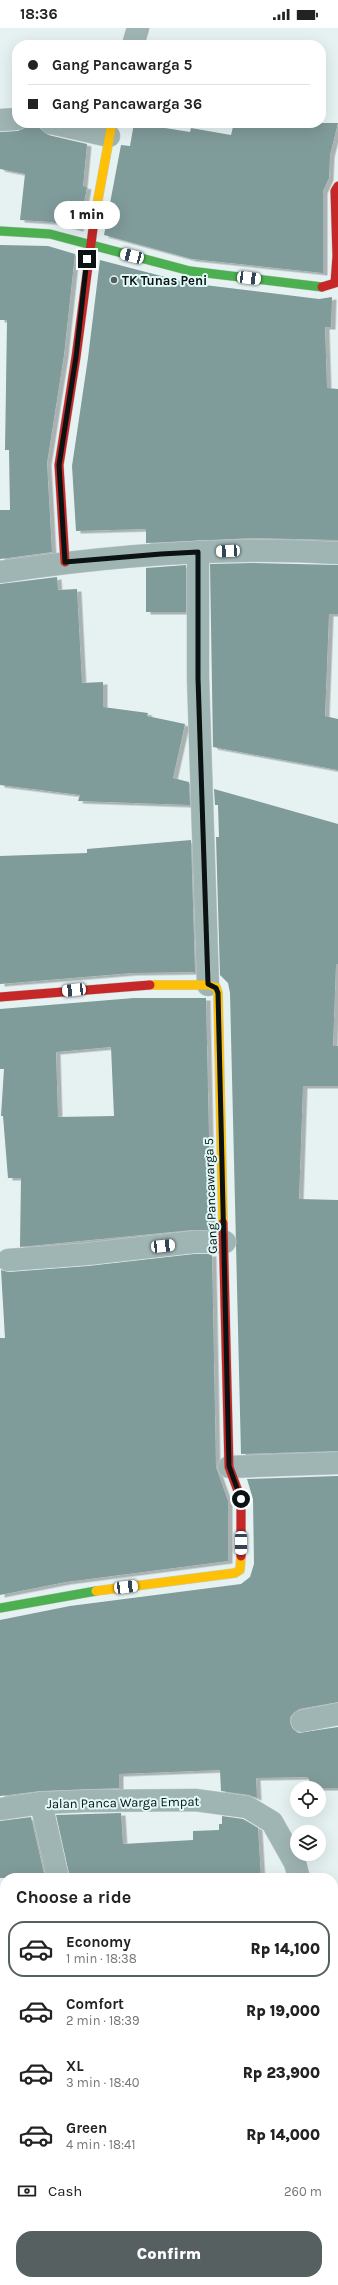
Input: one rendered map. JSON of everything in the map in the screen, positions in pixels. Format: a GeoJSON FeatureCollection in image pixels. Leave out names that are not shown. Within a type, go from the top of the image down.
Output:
{"type":"FeatureCollection","features":[{"type":"Feature","properties":{"kind":"street"},"geometry":{"type":"LineString","coordinates":[[134,40],[138,28]]}},
{"type":"Feature","properties":{"kind":"street"},"geometry":{"type":"LineString","coordinates":[[0,120],[12,119]]}},
{"type":"Feature","properties":{"kind":"street"},"geometry":{"type":"LineString","coordinates":[[65,562],[59,465],[76,357],[89,245],[111,129],[101,128]]}},
{"type":"Feature","properties":{"kind":"street"},"geometry":{"type":"LineString","coordinates":[[0,231],[50,234],[190,271],[322,287],[330,286],[335,283],[337,256],[335,191],[338,186]]}},
{"type":"Feature","properties":{"kind":"street"},"geometry":{"type":"LineString","coordinates":[[0,572],[65,562],[161,554],[243,550],[338,553]]}},
{"type":"Feature","properties":{"kind":"street"},"geometry":{"type":"LineString","coordinates":[[0,997],[133,984],[208,984],[198,678],[198,552]]}},
{"type":"Feature","properties":{"kind":"street","name":"Gang Pancawarga 5"},"geometry":{"type":"LineString","coordinates":[[0,1608],[68,1594],[229,1575],[240,1570],[241,1499],[237,1483],[229,1466],[225,1242],[221,1171],[218,993],[216,988],[208,984]]}},
{"type":"Feature","properties":{"kind":"street"},"geometry":{"type":"LineString","coordinates":[[8,1260],[87,1254],[193,1242],[225,1242]]}},
{"type":"Feature","properties":{"kind":"street"},"geometry":{"type":"LineString","coordinates":[[229,1466],[338,1463]]}},
{"type":"Feature","properties":{"kind":"street"},"geometry":{"type":"LineString","coordinates":[[302,1721],[338,1714]]}},
{"type":"Feature","properties":{"kind":"street","name":"Jalan Panca Warga Empat"},"geometry":{"type":"LineString","coordinates":[[0,1809],[41,1803],[194,1800],[247,1807],[272,1822],[295,1863],[298,1873]]}},
{"type":"Feature","properties":{"kind":"street"},"geometry":{"type":"LineString","coordinates":[[41,1803],[57,1873]]}},
{"type":"Feature","properties":{"kind":"building"},"geometry":{"type":"Polygon","coordinates":[[[326,123],[338,123],[330,155],[329,178],[323,191],[323,273],[192,259],[104,235],[121,145],[130,146],[133,128],[165,128],[190,132],[191,128],[231,135],[233,128],[326,128],[326,123]]]}},
{"type":"Feature","properties":{"kind":"building"},"geometry":{"type":"Polygon","coordinates":[[[23,128],[40,128],[48,135],[87,144],[83,186],[87,187],[79,229],[51,222],[20,220],[25,174],[0,169],[0,132],[18,131],[23,128]]]}},
{"type":"Feature","properties":{"kind":"building"},"geometry":{"type":"Polygon","coordinates":[[[0,245],[48,246],[75,254],[64,355],[47,463],[52,552],[0,559],[0,510],[10,510],[9,450],[5,450],[7,320],[0,320],[0,245]]]}},
{"type":"Feature","properties":{"kind":"building"},"geometry":{"type":"Polygon","coordinates":[[[100,260],[188,283],[319,299],[332,297],[331,327],[325,327],[327,388],[338,389],[338,540],[253,538],[146,543],[146,529],[76,531],[72,466],[88,358],[100,260]]]}},
{"type":"Feature","properties":{"kind":"building"},"geometry":{"type":"Polygon","coordinates":[[[253,563],[338,565],[338,614],[329,614],[325,716],[338,719],[338,770],[213,747],[210,564],[253,563]]]}},
{"type":"Feature","properties":{"kind":"building"},"geometry":{"type":"Polygon","coordinates":[[[186,565],[186,612],[146,612],[146,568],[186,565]]]}},
{"type":"Feature","properties":{"kind":"building"},"geometry":{"type":"Polygon","coordinates":[[[57,577],[58,590],[77,589],[82,683],[103,682],[103,707],[148,713],[147,716],[185,724],[173,778],[189,782],[190,805],[78,801],[80,795],[0,785],[0,584],[57,577]]]}},
{"type":"Feature","properties":{"kind":"building"},"geometry":{"type":"Polygon","coordinates":[[[214,789],[338,824],[338,964],[336,964],[333,1046],[338,1046],[338,1086],[303,1086],[299,1199],[338,1200],[338,1451],[241,1454],[230,993],[228,983],[220,975],[216,837],[219,837],[218,805],[215,805],[214,789]]]}},
{"type":"Feature","properties":{"kind":"building"},"geometry":{"type":"Polygon","coordinates":[[[191,840],[195,972],[132,973],[0,984],[0,856],[87,853],[87,849],[191,840]]]}},
{"type":"Feature","properties":{"kind":"building"},"geometry":{"type":"Polygon","coordinates":[[[134,998],[206,998],[211,1230],[192,1230],[20,1247],[21,1178],[8,1178],[3,1116],[1,1116],[4,1069],[0,1069],[0,1009],[134,998]],[[111,1047],[56,1052],[58,1117],[114,1116],[111,1047]]]}},
{"type":"Feature","properties":{"kind":"building"},"geometry":{"type":"Polygon","coordinates":[[[194,1254],[212,1254],[216,1467],[228,1501],[228,1561],[66,1582],[0,1595],[0,1338],[5,1338],[1,1270],[9,1272],[88,1266],[194,1254]]]}},
{"type":"Feature","properties":{"kind":"building"},"geometry":{"type":"Polygon","coordinates":[[[338,1476],[338,1702],[299,1709],[290,1717],[290,1723],[293,1729],[298,1733],[338,1727],[338,1788],[326,1788],[326,1781],[309,1781],[308,1777],[256,1778],[257,1798],[249,1795],[221,1791],[220,1770],[119,1774],[119,1788],[40,1791],[0,1796],[0,1620],[70,1606],[241,1584],[250,1577],[254,1564],[253,1499],[247,1479],[338,1476]]]}},
{"type":"Feature","properties":{"kind":"building"},"geometry":{"type":"Polygon","coordinates":[[[121,1813],[123,1844],[193,1840],[193,1831],[219,1830],[219,1824],[222,1824],[222,1816],[243,1819],[258,1828],[261,1873],[69,1873],[56,1815],[121,1813]]]}},
{"type":"Feature","properties":{"kind":"building"},"geometry":{"type":"Polygon","coordinates":[[[31,1817],[44,1873],[0,1873],[0,1821],[31,1817]]]}},
{"type":"Feature","properties":{"kind":"traffic: fast"},"geometry":{"type":"LineString","coordinates":[[0,231],[50,234],[190,271],[322,287]]}},
{"type":"Feature","properties":{"kind":"traffic: fast"},"geometry":{"type":"LineString","coordinates":[[0,1608],[96,1591]]}},
{"type":"Feature","properties":{"kind":"traffic: slow"},"geometry":{"type":"LineString","coordinates":[[94,221],[111,128]]}},
{"type":"Feature","properties":{"kind":"traffic: slow"},"geometry":{"type":"LineString","coordinates":[[150,985],[208,985],[216,987],[218,993],[223,1223]]}},
{"type":"Feature","properties":{"kind":"traffic: slow"},"geometry":{"type":"LineString","coordinates":[[96,1591],[235,1573],[240,1570],[241,1556]]}},
{"type":"Feature","properties":{"kind":"traffic: jam"},"geometry":{"type":"LineString","coordinates":[[322,287],[335,283],[337,256],[335,191],[338,186]]}},
{"type":"Feature","properties":{"kind":"traffic: jam"},"geometry":{"type":"LineString","coordinates":[[65,562],[59,465],[76,357],[94,221]]}},
{"type":"Feature","properties":{"kind":"traffic: jam"},"geometry":{"type":"LineString","coordinates":[[0,997],[150,985]]}},
{"type":"Feature","properties":{"kind":"traffic: jam"},"geometry":{"type":"LineString","coordinates":[[223,1223],[229,1467],[241,1499],[241,1556]]}},
{"type":"Feature","properties":{"kind":"place","name":"TK Tunas Peni"},"geometry":{"type":"Point","coordinates":[114,280]}},
{"type":"Feature","properties":{"kind":"route"},"geometry":{"type":"LineString","coordinates":[[87,259],[76,357],[59,465],[65,562],[198,552],[198,678],[208,984],[216,988],[218,993],[221,1171],[225,1242],[228,1352],[229,1466],[239,1488],[241,1499]]}}]}
